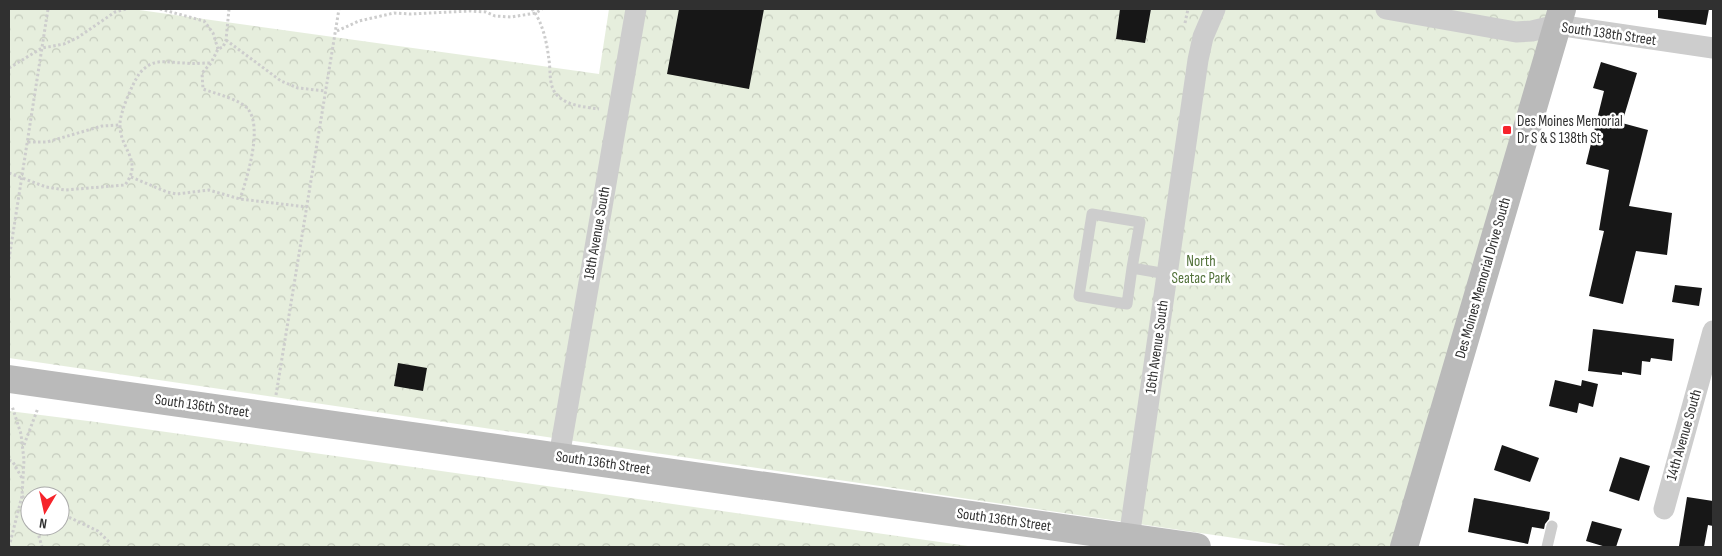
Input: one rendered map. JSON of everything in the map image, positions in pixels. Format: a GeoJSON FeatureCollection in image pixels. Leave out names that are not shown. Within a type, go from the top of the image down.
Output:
{"type":"FeatureCollection","features":[{"type":"Feature","properties":{"kind":"street","name":"18th Avenue South"},"geometry":{"type":"LineString","coordinates":[[559,457],[636,9]]}},
{"type":"Feature","properties":{"kind":"street","name":"South 138th Street"},"geometry":{"type":"LineString","coordinates":[[1386,9],[1516,32],[1532,31],[1560,17],[1713,48]]}},
{"type":"Feature","properties":{"kind":"street","name":"16th Avenue South"},"geometry":{"type":"LineString","coordinates":[[1129,538],[1198,60],[1203,37],[1214,10]]}},
{"type":"Feature","properties":{"kind":"street","name":"Des Moines Memorial Drive South"},"geometry":{"type":"LineString","coordinates":[[1404,547],[1560,17]]}},
{"type":"Feature","properties":{"kind":"street","name":"14th Avenue South"},"geometry":{"type":"LineString","coordinates":[[1664,510],[1713,331]]}},
{"type":"Feature","properties":{"kind":"street","name":"South 136th Street"},"geometry":{"type":"LineString","coordinates":[[9,379],[1197,547]]}},
{"type":"Feature","properties":{"kind":"lane"},"geometry":{"type":"LineString","coordinates":[[1092,214],[1140,222],[1132,268],[1127,304],[1078,296],[1092,214]]}},
{"type":"Feature","properties":{"kind":"lane"},"geometry":{"type":"LineString","coordinates":[[1132,268],[1167,274]]}},
{"type":"Feature","properties":{"kind":"lane"},"geometry":{"type":"LineString","coordinates":[[1548,547],[1552,526]]}},
{"type":"Feature","properties":{"kind":"path"},"geometry":{"type":"LineString","coordinates":[[9,259],[48,9]]}},
{"type":"Feature","properties":{"kind":"path"},"geometry":{"type":"LineString","coordinates":[[9,68],[42,48],[64,44],[77,38],[96,23],[116,12],[126,9]]}},
{"type":"Feature","properties":{"kind":"path"},"geometry":{"type":"LineString","coordinates":[[160,9],[204,21],[213,32],[218,50]]}},
{"type":"Feature","properties":{"kind":"path"},"geometry":{"type":"LineString","coordinates":[[229,9],[226,40],[223,47],[218,50],[211,63],[202,73],[203,89],[226,96],[248,108],[254,121],[250,166],[240,199]]}},
{"type":"Feature","properties":{"kind":"path"},"geometry":{"type":"LineString","coordinates":[[274,416],[340,9]]}},
{"type":"Feature","properties":{"kind":"path"},"geometry":{"type":"LineString","coordinates":[[532,9],[536,13],[545,43],[553,91],[560,98],[576,105],[618,112]]}},
{"type":"Feature","properties":{"kind":"path"},"geometry":{"type":"LineString","coordinates":[[336,32],[358,21],[394,13],[419,14],[470,11],[511,17],[536,13],[542,9]]}},
{"type":"Feature","properties":{"kind":"path"},"geometry":{"type":"LineString","coordinates":[[226,40],[282,82],[298,88],[326,91]]}},
{"type":"Feature","properties":{"kind":"path"},"geometry":{"type":"LineString","coordinates":[[9,173],[46,187],[66,190],[125,185],[131,177],[133,168],[120,125],[122,112],[140,73],[152,64],[165,61],[211,63]]}},
{"type":"Feature","properties":{"kind":"path"},"geometry":{"type":"LineString","coordinates":[[28,142],[47,142],[102,126],[120,125]]}},
{"type":"Feature","properties":{"kind":"path"},"geometry":{"type":"LineString","coordinates":[[131,177],[167,192],[177,194],[209,190],[240,199],[307,207]]}},
{"type":"Feature","properties":{"kind":"path"},"geometry":{"type":"LineString","coordinates":[[12,406],[23,446],[23,486]]}},
{"type":"Feature","properties":{"kind":"path"},"geometry":{"type":"LineString","coordinates":[[23,446],[38,408]]}},
{"type":"Feature","properties":{"kind":"path"},"geometry":{"type":"LineString","coordinates":[[9,460],[23,480]]}},
{"type":"Feature","properties":{"kind":"path"},"geometry":{"type":"LineString","coordinates":[[9,547],[20,504]]}},
{"type":"Feature","properties":{"kind":"path"},"geometry":{"type":"LineString","coordinates":[[70,518],[98,531],[110,543]]}},
{"type":"Feature","properties":{"kind":"green space","name":"North Seatac Park"},"geometry":{"type":"Polygon","coordinates":[[[9,9],[132,9],[599,74],[609,9],[1550,9],[1394,547],[1295,547],[9,358],[9,9]]]}},
{"type":"Feature","properties":{"kind":"green space"},"geometry":{"type":"Polygon","coordinates":[[[9,411],[96,422],[975,547],[9,547],[9,411]]]}},
{"type":"Feature","properties":{"kind":"building"},"geometry":{"type":"Polygon","coordinates":[[[679,9],[764,9],[749,89],[667,74],[679,9]]]}},
{"type":"Feature","properties":{"kind":"building"},"geometry":{"type":"Polygon","coordinates":[[[1120,9],[1151,9],[1145,43],[1116,39],[1120,9]]]}},
{"type":"Feature","properties":{"kind":"building"},"geometry":{"type":"Polygon","coordinates":[[[1658,9],[1709,9],[1706,25],[1658,18],[1658,9]]]}},
{"type":"Feature","properties":{"kind":"building"},"geometry":{"type":"Polygon","coordinates":[[[1601,62],[1637,73],[1622,123],[1648,130],[1629,206],[1672,213],[1667,255],[1636,251],[1623,304],[1589,296],[1604,231],[1599,230],[1609,170],[1586,164],[1604,91],[1593,88],[1601,62]]]}},
{"type":"Feature","properties":{"kind":"building"},"geometry":{"type":"Polygon","coordinates":[[[1675,285],[1702,288],[1699,306],[1672,302],[1675,285]]]}},
{"type":"Feature","properties":{"kind":"building"},"geometry":{"type":"Polygon","coordinates":[[[1593,329],[1674,339],[1672,361],[1651,358],[1650,362],[1642,361],[1641,375],[1622,372],[1622,375],[1588,371],[1593,329]]]}},
{"type":"Feature","properties":{"kind":"building"},"geometry":{"type":"Polygon","coordinates":[[[398,363],[427,368],[423,391],[394,386],[398,363]]]}},
{"type":"Feature","properties":{"kind":"building"},"geometry":{"type":"Polygon","coordinates":[[[1555,380],[1581,386],[1582,380],[1598,384],[1593,407],[1579,403],[1577,413],[1549,406],[1555,380]]]}},
{"type":"Feature","properties":{"kind":"building"},"geometry":{"type":"Polygon","coordinates":[[[1502,445],[1539,458],[1530,482],[1494,470],[1502,445]]]}},
{"type":"Feature","properties":{"kind":"building"},"geometry":{"type":"Polygon","coordinates":[[[1620,457],[1650,466],[1639,501],[1609,491],[1620,457]]]}},
{"type":"Feature","properties":{"kind":"building"},"geometry":{"type":"Polygon","coordinates":[[[1687,497],[1713,501],[1713,526],[1708,525],[1704,547],[1679,546],[1687,497]]]}},
{"type":"Feature","properties":{"kind":"building"},"geometry":{"type":"Polygon","coordinates":[[[1474,498],[1550,512],[1549,519],[1544,529],[1532,527],[1528,544],[1468,532],[1474,498]]]}},
{"type":"Feature","properties":{"kind":"building"},"geometry":{"type":"Polygon","coordinates":[[[1592,521],[1622,529],[1616,547],[1606,547],[1586,541],[1592,521]]]}},
{"type":"Feature","properties":{"kind":"place","name":"Des Moines Memorial Dr S & S 138th St"},"geometry":{"type":"Point","coordinates":[1507,130]}}]}
